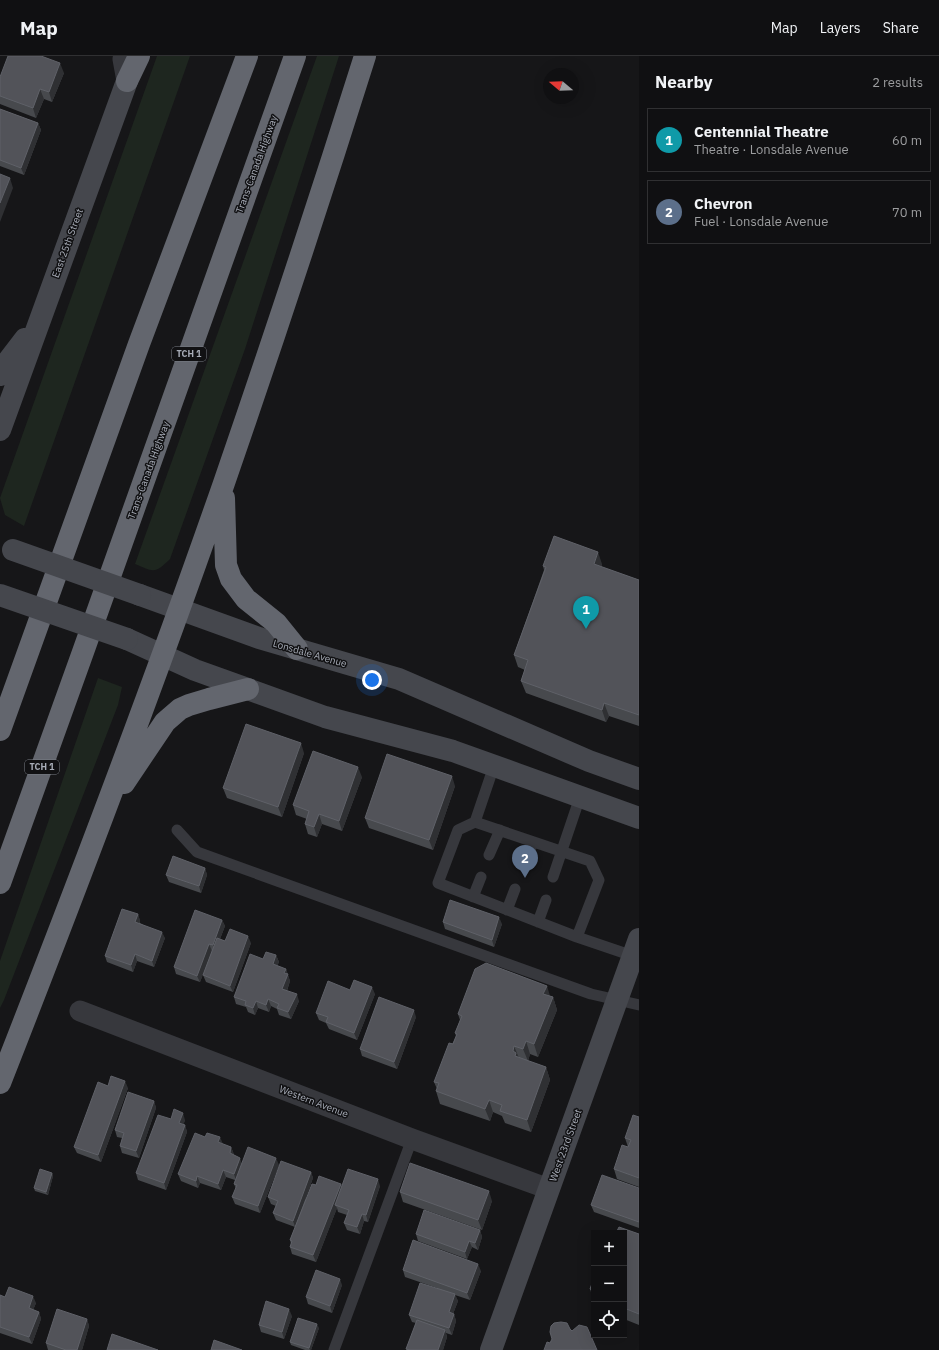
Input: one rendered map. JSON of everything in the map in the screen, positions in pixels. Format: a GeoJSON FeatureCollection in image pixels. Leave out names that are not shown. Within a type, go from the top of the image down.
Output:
{"type":"FeatureCollection","features":[{"type":"Feature","properties":{"kind":"highway"},"geometry":{"type":"LineString","coordinates":[[127,81],[139,56]]}},
{"type":"Feature","properties":{"kind":"highway"},"geometry":{"type":"LineString","coordinates":[[0,730],[141,337],[246,56]]}},
{"type":"Feature","properties":{"kind":"highway","name":"Trans-Canada Highway"},"geometry":{"type":"LineString","coordinates":[[0,883],[295,56]]}},
{"type":"Feature","properties":{"kind":"highway"},"geometry":{"type":"LineString","coordinates":[[0,1083],[104,812],[224,484],[365,56]]}},
{"type":"Feature","properties":{"kind":"highway"},"geometry":{"type":"LineString","coordinates":[[224,484],[226,565],[231,580],[246,599],[276,623],[297,649]]}},
{"type":"Feature","properties":{"kind":"highway"},"geometry":{"type":"LineString","coordinates":[[104,812],[165,722],[180,709],[189,705],[248,689]]}},
{"type":"Feature","properties":{"kind":"main road","name":"East 25th Street"},"geometry":{"type":"LineString","coordinates":[[0,430],[38,322],[127,81]]}},
{"type":"Feature","properties":{"kind":"main road"},"geometry":{"type":"LineString","coordinates":[[0,375],[5,365],[38,322]]}},
{"type":"Feature","properties":{"kind":"main road","name":"Lonsdale Avenue"},"geometry":{"type":"LineString","coordinates":[[6,548],[259,638],[399,679],[589,761],[639,779]]}},
{"type":"Feature","properties":{"kind":"main road"},"geometry":{"type":"LineString","coordinates":[[0,594],[126,639],[162,654],[194,670],[325,717],[453,751],[639,818]]}},
{"type":"Feature","properties":{"kind":"main road","name":"West 23rd Street"},"geometry":{"type":"LineString","coordinates":[[491,1350],[636,947]]}},
{"type":"Feature","properties":{"kind":"street"},"geometry":{"type":"LineString","coordinates":[[124,56],[123,58],[127,81]]}},
{"type":"Feature","properties":{"kind":"street","name":"Western Avenue"},"geometry":{"type":"LineString","coordinates":[[80,1011],[549,1189]]}},
{"type":"Feature","properties":{"kind":"lane"},"geometry":{"type":"LineString","coordinates":[[475,822],[494,766]]}},
{"type":"Feature","properties":{"kind":"lane"},"geometry":{"type":"LineString","coordinates":[[553,878],[580,797]]}},
{"type":"Feature","properties":{"kind":"lane"},"geometry":{"type":"LineString","coordinates":[[577,937],[599,880],[590,861],[475,822],[458,830],[438,883],[577,937],[636,947]]}},
{"type":"Feature","properties":{"kind":"lane"},"geometry":{"type":"LineString","coordinates":[[177,830],[197,852],[591,994],[639,1005]]}},
{"type":"Feature","properties":{"kind":"lane"},"geometry":{"type":"LineString","coordinates":[[489,855],[500,830]]}},
{"type":"Feature","properties":{"kind":"lane"},"geometry":{"type":"LineString","coordinates":[[524,866],[533,842]]}},
{"type":"Feature","properties":{"kind":"lane"},"geometry":{"type":"LineString","coordinates":[[473,897],[482,877]]}},
{"type":"Feature","properties":{"kind":"lane"},"geometry":{"type":"LineString","coordinates":[[507,910],[515,889]]}},
{"type":"Feature","properties":{"kind":"lane"},"geometry":{"type":"LineString","coordinates":[[538,922],[546,900]]}},
{"type":"Feature","properties":{"kind":"lane"},"geometry":{"type":"LineString","coordinates":[[334,1350],[412,1138]]}},
{"type":"Feature","properties":{"kind":"shaded area"},"geometry":{"type":"Polygon","coordinates":[[[157,56],[190,56],[24,526],[5,515],[0,498],[157,56]]]}},
{"type":"Feature","properties":{"kind":"shaded area"},"geometry":{"type":"Polygon","coordinates":[[[317,56],[339,56],[245,349],[170,559],[157,569],[146,569],[135,564],[317,56]]]}},
{"type":"Feature","properties":{"kind":"shaded area"},"geometry":{"type":"Polygon","coordinates":[[[98,678],[122,687],[118,705],[0,1008],[0,961],[98,678]]]}},
{"type":"Feature","properties":{"kind":"building"},"geometry":{"type":"Polygon","coordinates":[[[8,56],[41,56],[60,63],[49,92],[40,89],[33,108],[0,96],[0,77],[8,56]]]}},
{"type":"Feature","properties":{"kind":"building"},"geometry":{"type":"Polygon","coordinates":[[[0,109],[38,123],[21,168],[0,160],[0,109]]]}},
{"type":"Feature","properties":{"kind":"building"},"geometry":{"type":"Polygon","coordinates":[[[0,174],[10,178],[0,203],[0,174]]]}},
{"type":"Feature","properties":{"kind":"building"},"geometry":{"type":"Polygon","coordinates":[[[554,536],[598,552],[594,564],[639,580],[639,715],[604,703],[602,710],[521,681],[528,660],[514,655],[546,567],[543,566],[554,536]]]}},
{"type":"Feature","properties":{"kind":"building"},"geometry":{"type":"Polygon","coordinates":[[[246,724],[301,743],[278,807],[223,788],[246,724]]]}},
{"type":"Feature","properties":{"kind":"building"},"geometry":{"type":"Polygon","coordinates":[[[313,751],[358,767],[339,821],[319,814],[314,827],[305,824],[309,811],[293,805],[313,751]]]}},
{"type":"Feature","properties":{"kind":"building"},"geometry":{"type":"Polygon","coordinates":[[[387,754],[452,776],[429,840],[365,818],[387,754]]]}},
{"type":"Feature","properties":{"kind":"building"},"geometry":{"type":"Polygon","coordinates":[[[173,856],[205,868],[199,886],[166,875],[173,856]]]}},
{"type":"Feature","properties":{"kind":"building"},"geometry":{"type":"Polygon","coordinates":[[[450,900],[499,917],[492,940],[443,922],[450,900]]]}},
{"type":"Feature","properties":{"kind":"building"},"geometry":{"type":"Polygon","coordinates":[[[122,909],[138,914],[135,922],[162,932],[152,961],[135,954],[131,965],[105,956],[122,909]]]}},
{"type":"Feature","properties":{"kind":"building"},"geometry":{"type":"Polygon","coordinates":[[[195,910],[222,920],[213,945],[209,944],[197,976],[174,967],[195,910]]]}},
{"type":"Feature","properties":{"kind":"building"},"geometry":{"type":"Polygon","coordinates":[[[230,929],[248,936],[230,986],[203,975],[217,938],[225,941],[230,929]]]}},
{"type":"Feature","properties":{"kind":"building"},"geometry":{"type":"Polygon","coordinates":[[[266,952],[276,955],[273,964],[286,969],[284,973],[288,974],[282,989],[297,994],[288,1012],[277,1008],[279,1004],[268,999],[266,1005],[256,1001],[253,1008],[245,1005],[246,1001],[234,997],[250,954],[263,959],[266,952]]]}},
{"type":"Feature","properties":{"kind":"building"},"geometry":{"type":"Polygon","coordinates":[[[486,963],[547,986],[543,994],[553,997],[534,1044],[526,1041],[523,1049],[514,1046],[513,1051],[516,1053],[515,1056],[546,1067],[527,1120],[500,1111],[502,1105],[489,1100],[485,1109],[436,1091],[439,1083],[434,1082],[449,1043],[453,1044],[457,1034],[455,1033],[462,1016],[458,1014],[475,969],[486,963]]]}},
{"type":"Feature","properties":{"kind":"building"},"geometry":{"type":"Polygon","coordinates":[[[354,980],[372,987],[354,1033],[326,1022],[328,1017],[316,1013],[328,981],[350,990],[354,980]]]}},
{"type":"Feature","properties":{"kind":"building"},"geometry":{"type":"Polygon","coordinates":[[[379,997],[414,1010],[394,1062],[360,1049],[379,997]]]}},
{"type":"Feature","properties":{"kind":"building"},"geometry":{"type":"Polygon","coordinates":[[[111,1076],[125,1081],[98,1155],[74,1147],[98,1082],[108,1086],[111,1076]]]}},
{"type":"Feature","properties":{"kind":"building"},"geometry":{"type":"Polygon","coordinates":[[[128,1092],[154,1101],[136,1151],[120,1146],[124,1133],[115,1130],[128,1092]]]}},
{"type":"Feature","properties":{"kind":"building"},"geometry":{"type":"Polygon","coordinates":[[[174,1109],[183,1113],[179,1123],[185,1125],[164,1183],[136,1173],[158,1115],[171,1119],[174,1109]]]}},
{"type":"Feature","properties":{"kind":"building"},"geometry":{"type":"Polygon","coordinates":[[[633,1115],[639,1117],[639,1178],[614,1169],[622,1145],[628,1147],[631,1140],[625,1138],[633,1115]]]}},
{"type":"Feature","properties":{"kind":"building"},"geometry":{"type":"Polygon","coordinates":[[[195,1133],[205,1137],[207,1133],[220,1137],[218,1142],[231,1147],[230,1153],[240,1158],[234,1174],[223,1170],[218,1184],[197,1176],[196,1181],[178,1174],[195,1133]]]}},
{"type":"Feature","properties":{"kind":"building"},"geometry":{"type":"Polygon","coordinates":[[[248,1147],[276,1158],[258,1206],[232,1197],[237,1185],[234,1184],[248,1147]]]}},
{"type":"Feature","properties":{"kind":"building"},"geometry":{"type":"Polygon","coordinates":[[[281,1161],[311,1172],[293,1221],[273,1213],[278,1201],[268,1197],[281,1161]]]}},
{"type":"Feature","properties":{"kind":"building"},"geometry":{"type":"Polygon","coordinates":[[[410,1163],[489,1191],[478,1220],[400,1192],[410,1163]]]}},
{"type":"Feature","properties":{"kind":"building"},"geometry":{"type":"Polygon","coordinates":[[[40,1169],[52,1173],[46,1192],[34,1188],[40,1169]]]}},
{"type":"Feature","properties":{"kind":"building"},"geometry":{"type":"Polygon","coordinates":[[[348,1169],[378,1179],[366,1215],[362,1214],[357,1227],[344,1223],[349,1210],[335,1205],[348,1169]]]}},
{"type":"Feature","properties":{"kind":"building"},"geometry":{"type":"Polygon","coordinates":[[[602,1175],[639,1188],[639,1222],[591,1205],[602,1175]]]}},
{"type":"Feature","properties":{"kind":"building"},"geometry":{"type":"Polygon","coordinates":[[[319,1176],[341,1184],[313,1255],[290,1247],[292,1241],[290,1240],[312,1184],[316,1185],[319,1176]]]}},
{"type":"Feature","properties":{"kind":"building"},"geometry":{"type":"Polygon","coordinates":[[[424,1210],[480,1230],[475,1243],[469,1241],[465,1252],[416,1234],[424,1210]]]}},
{"type":"Feature","properties":{"kind":"building"},"geometry":{"type":"Polygon","coordinates":[[[619,1227],[639,1234],[639,1314],[627,1309],[627,1230],[618,1230],[619,1227]]]}},
{"type":"Feature","properties":{"kind":"building"},"geometry":{"type":"Polygon","coordinates":[[[413,1240],[478,1264],[467,1293],[403,1270],[413,1240]]]}},
{"type":"Feature","properties":{"kind":"building"},"geometry":{"type":"Polygon","coordinates":[[[316,1270],[340,1279],[330,1306],[306,1297],[316,1270]]]}},
{"type":"Feature","properties":{"kind":"building"},"geometry":{"type":"Polygon","coordinates":[[[420,1283],[455,1294],[449,1312],[454,1314],[449,1328],[409,1315],[420,1283]]]}},
{"type":"Feature","properties":{"kind":"building"},"geometry":{"type":"Polygon","coordinates":[[[9,1287],[33,1296],[29,1308],[39,1312],[29,1337],[0,1327],[0,1295],[5,1297],[9,1287]]]}},
{"type":"Feature","properties":{"kind":"building"},"geometry":{"type":"Polygon","coordinates":[[[266,1301],[289,1309],[282,1332],[259,1325],[266,1301]]]}},
{"type":"Feature","properties":{"kind":"building"},"geometry":{"type":"Polygon","coordinates":[[[57,1309],[87,1319],[77,1350],[66,1350],[46,1343],[57,1309]]]}},
{"type":"Feature","properties":{"kind":"building"},"geometry":{"type":"Polygon","coordinates":[[[298,1318],[317,1324],[309,1348],[290,1342],[298,1318]]]}},
{"type":"Feature","properties":{"kind":"building"},"geometry":{"type":"Polygon","coordinates":[[[417,1320],[445,1330],[438,1350],[406,1349],[417,1320]]]}},
{"type":"Feature","properties":{"kind":"building"},"geometry":{"type":"Polygon","coordinates":[[[554,1323],[567,1323],[572,1331],[579,1325],[587,1327],[597,1350],[544,1350],[547,1342],[550,1343],[552,1339],[550,1332],[551,1326],[554,1323]]]}},
{"type":"Feature","properties":{"kind":"building"},"geometry":{"type":"Polygon","coordinates":[[[112,1334],[158,1350],[107,1350],[112,1334]]]}},
{"type":"Feature","properties":{"kind":"building"},"geometry":{"type":"Polygon","coordinates":[[[214,1340],[242,1350],[211,1350],[214,1340]]]}},
{"type":"Feature","properties":{"kind":"place","name":"Centennial Theatre"},"geometry":{"type":"Point","coordinates":[586,629]}},
{"type":"Feature","properties":{"kind":"place","name":"Chevron"},"geometry":{"type":"Point","coordinates":[525,878]}}]}
